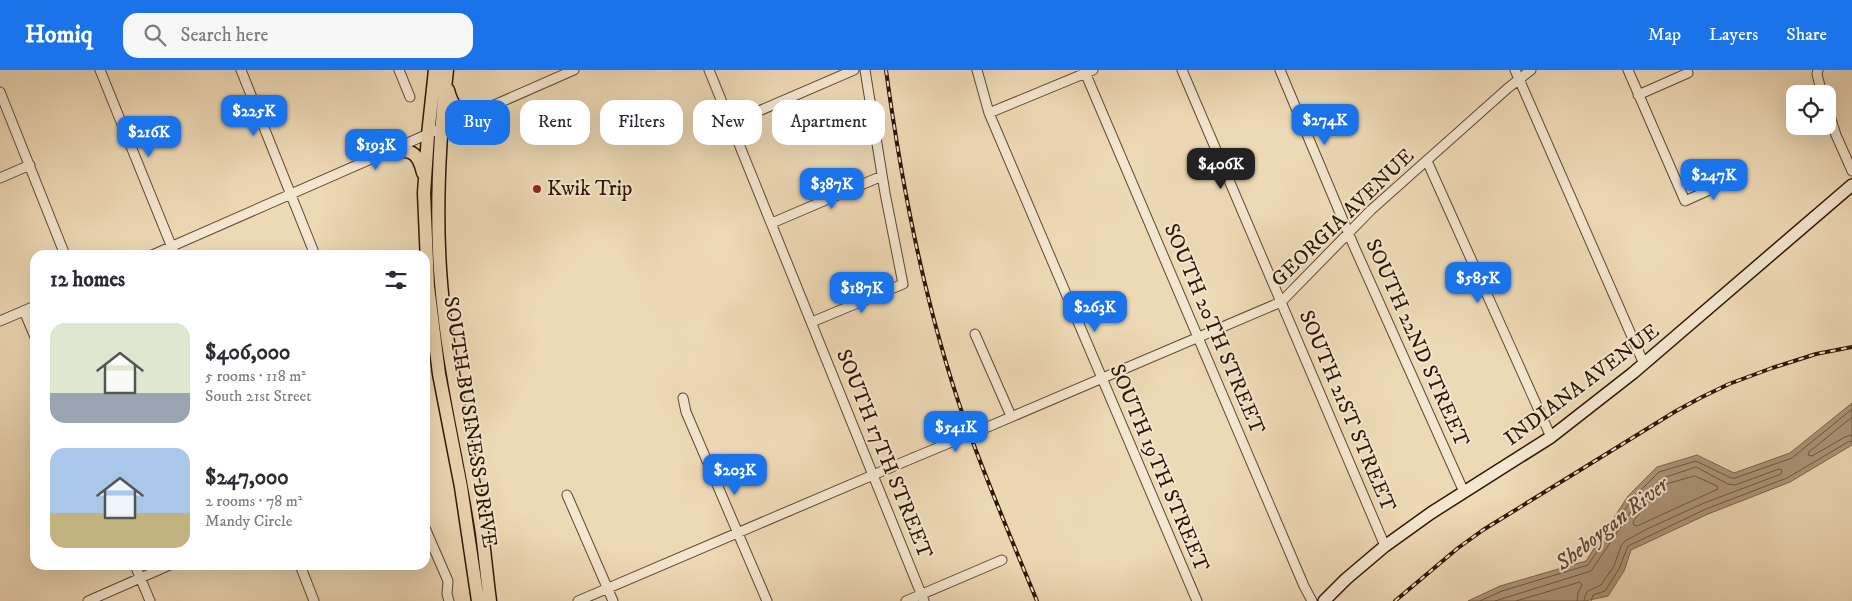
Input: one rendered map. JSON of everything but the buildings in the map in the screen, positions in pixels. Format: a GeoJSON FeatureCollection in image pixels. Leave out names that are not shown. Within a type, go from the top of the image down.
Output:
{"type":"FeatureCollection","features":[{"type":"Feature","properties":{"kind":"main road","name":"SOUTH BUSINESS DRIVE"},"geometry":{"type":"LineString","coordinates":[[427,250],[425,184],[435,70]]}},
{"type":"Feature","properties":{"kind":"main road","name":"SOUTH BUSINESS DRIVE"},"geometry":{"type":"LineString","coordinates":[[447,76],[441,129],[438,234],[443,311],[482,533],[490,601]]}},
{"type":"Feature","properties":{"kind":"main road"},"geometry":{"type":"LineString","coordinates":[[447,76],[451,100]]}},
{"type":"Feature","properties":{"kind":"main road"},"geometry":{"type":"LineString","coordinates":[[389,152],[407,151],[416,156],[422,168],[425,184]]}},
{"type":"Feature","properties":{"kind":"main road","name":"INDIANA AVENUE"},"geometry":{"type":"LineString","coordinates":[[1324,601],[1346,579],[1385,546],[1464,492],[1551,437],[1644,364],[1852,185]]}},
{"type":"Feature","properties":{"kind":"main road","name":"SOUTH BUSINESS DRIVE"},"geometry":{"type":"LineString","coordinates":[[430,306],[433,337],[461,487],[478,601]]}},
{"type":"Feature","properties":{"kind":"street"},"geometry":{"type":"LineString","coordinates":[[100,70],[173,250]]}},
{"type":"Feature","properties":{"kind":"street"},"geometry":{"type":"LineString","coordinates":[[241,70],[313,250]]}},
{"type":"Feature","properties":{"kind":"street"},"geometry":{"type":"LineString","coordinates":[[400,70],[410,97]]}},
{"type":"Feature","properties":{"kind":"street"},"geometry":{"type":"LineString","coordinates":[[507,100],[574,70]]}},
{"type":"Feature","properties":{"kind":"street","name":"SOUTH 17TH STREET"},"geometry":{"type":"LineString","coordinates":[[709,70],[721,100]]}},
{"type":"Feature","properties":{"kind":"street"},"geometry":{"type":"LineString","coordinates":[[762,110],[854,70]]}},
{"type":"Feature","properties":{"kind":"street"},"geometry":{"type":"LineString","coordinates":[[812,322],[903,284],[882,176],[865,70]]}},
{"type":"Feature","properties":{"kind":"street","name":"SOUTH 19TH STREET"},"geometry":{"type":"LineString","coordinates":[[977,70],[989,113],[1197,601]]}},
{"type":"Feature","properties":{"kind":"street","name":"SOUTH 21ST STREET"},"geometry":{"type":"LineString","coordinates":[[1182,70],[1385,546]]}},
{"type":"Feature","properties":{"kind":"street","name":"SOUTH 22ND STREET"},"geometry":{"type":"LineString","coordinates":[[1280,70],[1348,232],[1464,492]]}},
{"type":"Feature","properties":{"kind":"street"},"geometry":{"type":"LineString","coordinates":[[1515,70],[1644,364]]}},
{"type":"Feature","properties":{"kind":"street","name":"GEORGIA AVENUE"},"geometry":{"type":"LineString","coordinates":[[578,601],[1281,302],[1348,232],[1386,196],[1531,70]]}},
{"type":"Feature","properties":{"kind":"street"},"geometry":{"type":"LineString","coordinates":[[1628,70],[1685,201],[1734,180]]}},
{"type":"Feature","properties":{"kind":"street"},"geometry":{"type":"LineString","coordinates":[[1818,70],[1820,85]]}},
{"type":"Feature","properties":{"kind":"street"},"geometry":{"type":"LineString","coordinates":[[989,113],[1088,71]]}},
{"type":"Feature","properties":{"kind":"street","name":"SOUTH 20TH STREET"},"geometry":{"type":"LineString","coordinates":[[1088,71],[1198,337],[1312,601]]}},
{"type":"Feature","properties":{"kind":"street"},"geometry":{"type":"LineString","coordinates":[[1638,95],[1688,73]]}},
{"type":"Feature","properties":{"kind":"street"},"geometry":{"type":"LineString","coordinates":[[0,92],[63,250]]}},
{"type":"Feature","properties":{"kind":"street"},"geometry":{"type":"LineString","coordinates":[[175,250],[290,194],[445,127]]}},
{"type":"Feature","properties":{"kind":"street"},"geometry":{"type":"LineString","coordinates":[[1836,134],[1852,172]]}},
{"type":"Feature","properties":{"kind":"street","name":"SOUTH 17TH STREET"},"geometry":{"type":"LineString","coordinates":[[740,145],[923,598]]}},
{"type":"Feature","properties":{"kind":"street"},"geometry":{"type":"LineString","coordinates":[[1427,161],[1551,437]]}},
{"type":"Feature","properties":{"kind":"street"},"geometry":{"type":"LineString","coordinates":[[0,178],[30,165]]}},
{"type":"Feature","properties":{"kind":"street"},"geometry":{"type":"LineString","coordinates":[[772,223],[882,176]]}},
{"type":"Feature","properties":{"kind":"street"},"geometry":{"type":"LineString","coordinates":[[0,321],[30,308]]}},
{"type":"Feature","properties":{"kind":"street"},"geometry":{"type":"LineString","coordinates":[[24,311],[30,325]]}},
{"type":"Feature","properties":{"kind":"street"},"geometry":{"type":"LineString","coordinates":[[975,334],[1011,416]]}},
{"type":"Feature","properties":{"kind":"street"},"geometry":{"type":"LineString","coordinates":[[682,398],[686,412],[767,601]]}},
{"type":"Feature","properties":{"kind":"street"},"geometry":{"type":"LineString","coordinates":[[567,495],[613,601]]}},
{"type":"Feature","properties":{"kind":"street"},"geometry":{"type":"LineString","coordinates":[[430,540],[448,581],[449,601]]}},
{"type":"Feature","properties":{"kind":"street"},"geometry":{"type":"LineString","coordinates":[[906,601],[923,598],[1002,560]]}},
{"type":"Feature","properties":{"kind":"street"},"geometry":{"type":"LineString","coordinates":[[137,570],[150,601]]}},
{"type":"Feature","properties":{"kind":"street"},"geometry":{"type":"LineString","coordinates":[[88,601],[158,570]]}},
{"type":"Feature","properties":{"kind":"street"},"geometry":{"type":"LineString","coordinates":[[302,570],[314,601]]}},
{"type":"Feature","properties":{"kind":"water","name":"Sheboygan River"},"geometry":{"type":"Polygon","coordinates":[[[1852,403],[1852,445],[1790,482],[1708,514],[1631,550],[1624,571],[1608,596],[1585,601],[1468,601],[1500,586],[1586,561],[1628,496],[1657,467],[1697,455],[1734,473],[1790,453],[1852,403]]]}},
{"type":"Feature","properties":{"kind":"railway"},"geometry":{"type":"LineString","coordinates":[[886,70],[907,203],[938,335],[973,444],[1037,601]]}},
{"type":"Feature","properties":{"kind":"railway"},"geometry":{"type":"LineString","coordinates":[[1395,601],[1458,548],[1483,530],[1676,411],[1729,384],[1772,368],[1816,354],[1852,347]]}},
{"type":"Feature","properties":{"kind":"place","name":"Kwik Trip"},"geometry":{"type":"Point","coordinates":[537,189]}}]}
